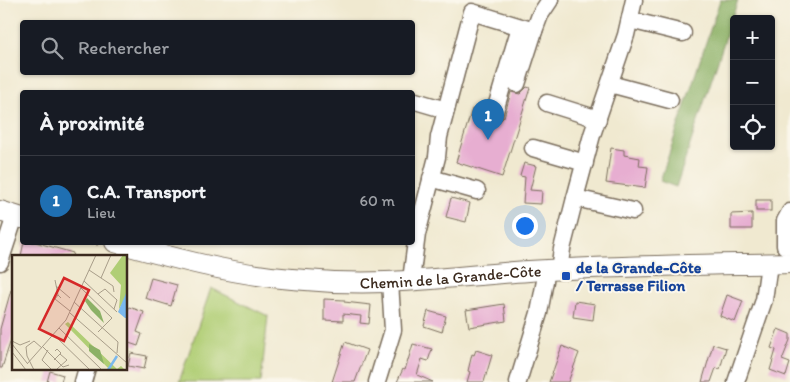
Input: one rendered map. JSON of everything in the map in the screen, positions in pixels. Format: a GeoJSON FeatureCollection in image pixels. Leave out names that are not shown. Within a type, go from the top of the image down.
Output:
{"type":"FeatureCollection","features":[{"type":"Feature","properties":{"kind":"main road","name":"Chemin de la Grande-Côte"},"geometry":{"type":"LineString","coordinates":[[122,246],[198,265],[247,274],[318,281],[390,282],[553,270],[784,257]]}},
{"type":"Feature","properties":{"kind":"street"},"geometry":{"type":"LineString","coordinates":[[494,114],[527,29],[550,0]]}},
{"type":"Feature","properties":{"kind":"street"},"geometry":{"type":"LineString","coordinates":[[518,382],[553,270],[562,249],[585,163],[630,20],[634,0]]}},
{"type":"Feature","properties":{"kind":"street"},"geometry":{"type":"LineString","coordinates":[[415,236],[418,202],[431,178],[446,110],[472,12],[527,29]]}},
{"type":"Feature","properties":{"kind":"street"},"geometry":{"type":"LineString","coordinates":[[630,20],[683,33]]}},
{"type":"Feature","properties":{"kind":"street"},"geometry":{"type":"LineString","coordinates":[[517,84],[527,29]]}},
{"type":"Feature","properties":{"kind":"street"},"geometry":{"type":"LineString","coordinates":[[610,84],[670,100]]}},
{"type":"Feature","properties":{"kind":"street"},"geometry":{"type":"LineString","coordinates":[[415,101],[446,110]]}},
{"type":"Feature","properties":{"kind":"street"},"geometry":{"type":"LineString","coordinates":[[547,103],[598,119]]}},
{"type":"Feature","properties":{"kind":"street"},"geometry":{"type":"LineString","coordinates":[[533,148],[585,163]]}},
{"type":"Feature","properties":{"kind":"street"},"geometry":{"type":"LineString","coordinates":[[431,178],[477,191]]}},
{"type":"Feature","properties":{"kind":"street"},"geometry":{"type":"LineString","coordinates":[[575,198],[633,211]]}},
{"type":"Feature","properties":{"kind":"street"},"geometry":{"type":"LineString","coordinates":[[736,382],[764,300],[784,257],[785,221],[790,212]]}},
{"type":"Feature","properties":{"kind":"street"},"geometry":{"type":"LineString","coordinates":[[0,262],[12,215]]}},
{"type":"Feature","properties":{"kind":"street"},"geometry":{"type":"LineString","coordinates":[[411,280],[414,245]]}},
{"type":"Feature","properties":{"kind":"street"},"geometry":{"type":"LineString","coordinates":[[377,382],[393,330],[390,282]]}},
{"type":"Feature","properties":{"kind":"street"},"geometry":{"type":"LineString","coordinates":[[83,382],[87,370]]}},
{"type":"Feature","properties":{"kind":"green space"},"geometry":{"type":"Polygon","coordinates":[[[720,0],[738,0],[733,15],[730,15],[730,24],[676,187],[660,181],[720,0]]]}},
{"type":"Feature","properties":{"kind":"green space"},"geometry":{"type":"Polygon","coordinates":[[[211,288],[268,316],[261,382],[179,382],[211,288]]]}},
{"type":"Feature","properties":{"kind":"building"},"geometry":{"type":"Polygon","coordinates":[[[527,87],[530,88],[502,177],[456,162],[472,109],[484,113],[487,121],[497,124],[504,117],[511,92],[520,94],[527,87]]]}},
{"type":"Feature","properties":{"kind":"building"},"geometry":{"type":"Polygon","coordinates":[[[611,148],[624,150],[624,155],[640,158],[639,166],[648,167],[645,188],[606,183],[611,148]]]}},
{"type":"Feature","properties":{"kind":"building"},"geometry":{"type":"Polygon","coordinates":[[[524,163],[536,166],[530,190],[542,191],[541,204],[523,203],[525,177],[520,176],[524,163]]]}},
{"type":"Feature","properties":{"kind":"building"},"geometry":{"type":"Polygon","coordinates":[[[451,198],[470,203],[466,222],[446,217],[451,198]]]}},
{"type":"Feature","properties":{"kind":"building"},"geometry":{"type":"Polygon","coordinates":[[[756,200],[771,200],[771,211],[756,211],[756,200]]]}},
{"type":"Feature","properties":{"kind":"building"},"geometry":{"type":"Polygon","coordinates":[[[752,213],[752,229],[731,229],[731,214],[752,213]]]}},
{"type":"Feature","properties":{"kind":"building"},"geometry":{"type":"Polygon","coordinates":[[[23,245],[45,245],[73,253],[72,255],[21,255],[23,245]]]}},
{"type":"Feature","properties":{"kind":"building"},"geometry":{"type":"Polygon","coordinates":[[[151,278],[177,285],[171,306],[145,298],[151,278]]]}},
{"type":"Feature","properties":{"kind":"building"},"geometry":{"type":"Polygon","coordinates":[[[12,290],[12,336],[2,368],[0,368],[0,329],[12,290]]]}},
{"type":"Feature","properties":{"kind":"building"},"geometry":{"type":"Polygon","coordinates":[[[727,295],[743,301],[735,322],[720,316],[727,295]]]}},
{"type":"Feature","properties":{"kind":"building"},"geometry":{"type":"Polygon","coordinates":[[[324,299],[344,300],[344,302],[371,305],[369,324],[360,323],[361,316],[343,314],[343,321],[324,320],[324,299]]]}},
{"type":"Feature","properties":{"kind":"building"},"geometry":{"type":"Polygon","coordinates":[[[575,301],[595,304],[593,320],[573,317],[575,301]]]}},
{"type":"Feature","properties":{"kind":"building"},"geometry":{"type":"Polygon","coordinates":[[[504,304],[506,321],[469,327],[466,310],[504,304]]]}},
{"type":"Feature","properties":{"kind":"building"},"geometry":{"type":"Polygon","coordinates":[[[129,307],[144,312],[137,332],[142,334],[138,346],[128,343],[129,307]]]}},
{"type":"Feature","properties":{"kind":"building"},"geometry":{"type":"Polygon","coordinates":[[[428,311],[446,316],[442,332],[424,326],[428,311]]]}},
{"type":"Feature","properties":{"kind":"building"},"geometry":{"type":"Polygon","coordinates":[[[778,329],[790,334],[790,340],[782,360],[790,363],[786,376],[770,370],[776,350],[771,348],[778,329]]]}},
{"type":"Feature","properties":{"kind":"building"},"geometry":{"type":"Polygon","coordinates":[[[345,342],[367,350],[355,382],[332,382],[345,342]]]}},
{"type":"Feature","properties":{"kind":"building"},"geometry":{"type":"Polygon","coordinates":[[[413,344],[432,349],[428,361],[422,359],[417,375],[433,382],[397,382],[403,369],[405,370],[413,344]]]}},
{"type":"Feature","properties":{"kind":"building"},"geometry":{"type":"Polygon","coordinates":[[[713,344],[726,348],[720,369],[716,368],[711,382],[702,382],[713,344]]]}},
{"type":"Feature","properties":{"kind":"building"},"geometry":{"type":"Polygon","coordinates":[[[562,346],[579,353],[568,382],[549,382],[562,346]]]}},
{"type":"Feature","properties":{"kind":"building"},"geometry":{"type":"Polygon","coordinates":[[[476,350],[492,355],[484,382],[467,382],[472,354],[474,355],[476,350]]]}},
{"type":"Feature","properties":{"kind":"building"},"geometry":{"type":"Polygon","coordinates":[[[131,353],[147,356],[144,369],[128,366],[131,353]]]}},
{"type":"Feature","properties":{"kind":"building"},"geometry":{"type":"Polygon","coordinates":[[[50,371],[63,375],[61,382],[47,382],[50,371]]]}},
{"type":"Feature","properties":{"kind":"place","name":"C.A. Transport"},"geometry":{"type":"Point","coordinates":[488,140]}},
{"type":"Feature","properties":{"kind":"place","name":"de la Grande-Côte / Terrasse Filion"},"geometry":{"type":"Point","coordinates":[566,276]}}]}
